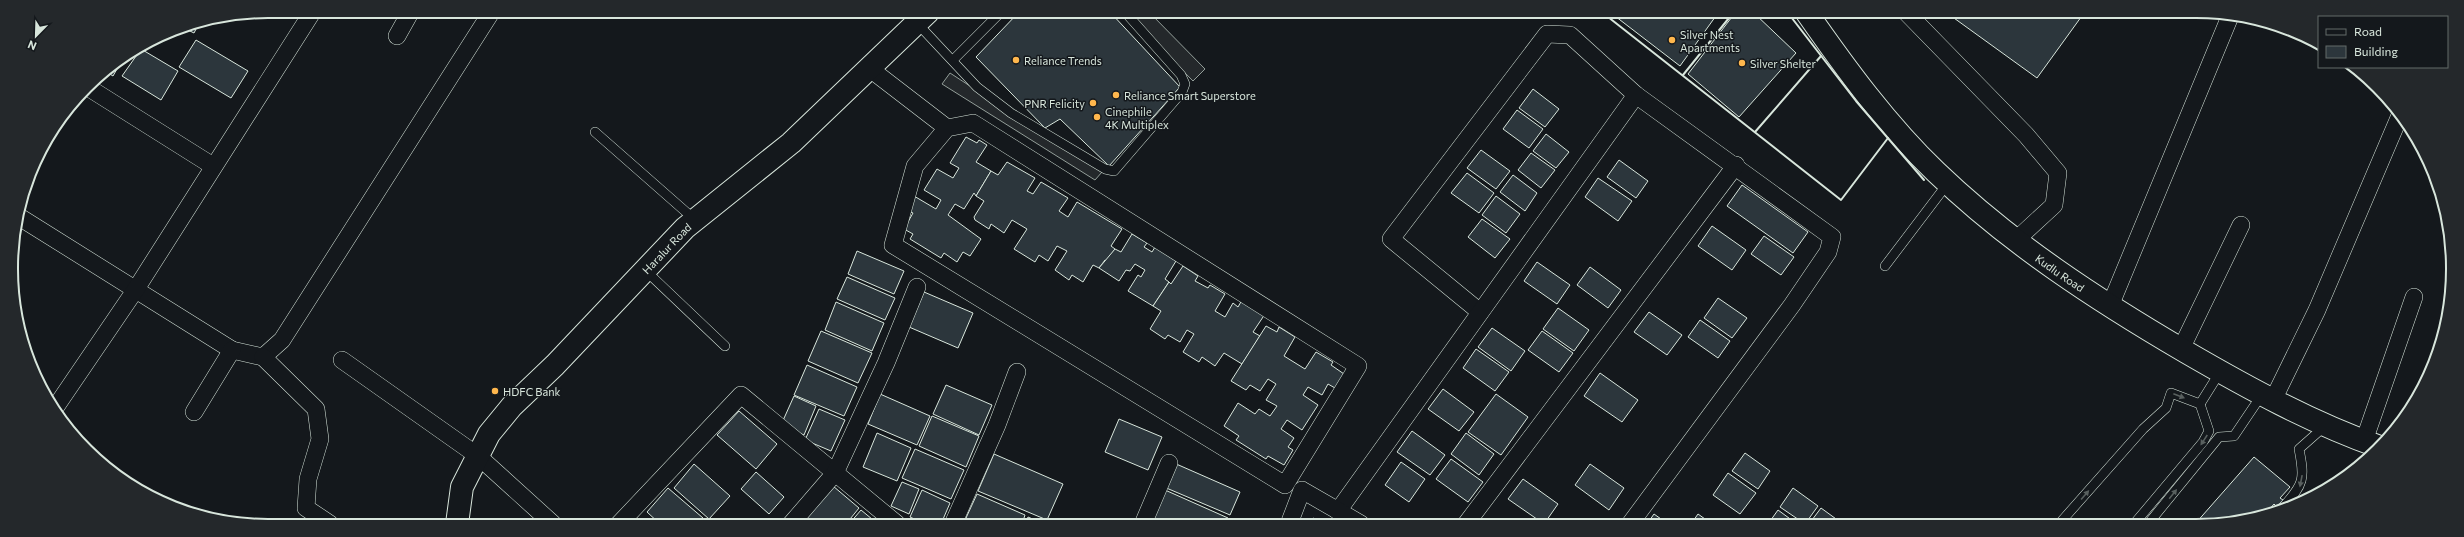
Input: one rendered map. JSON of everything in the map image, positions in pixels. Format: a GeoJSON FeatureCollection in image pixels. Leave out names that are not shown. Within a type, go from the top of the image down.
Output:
{"type":"FeatureCollection","features":[{"type":"Feature","properties":{"kind":"street"},"geometry":{"type":"LineString","coordinates":[[58,404],[136,289],[212,166],[308,18]]}},
{"type":"Feature","properties":{"kind":"street"},"geometry":{"type":"LineString","coordinates":[[397,36],[407,18]]}},
{"type":"Feature","properties":{"kind":"street"},"geometry":{"type":"LineString","coordinates":[[263,357],[282,340],[488,18]]}},
{"type":"Feature","properties":{"kind":"street","name":"Haralur Road"},"geometry":{"type":"LineString","coordinates":[[458,519],[462,487],[489,434],[512,406],[555,365],[694,219],[791,143],[921,18]]}},
{"type":"Feature","properties":{"kind":"street","name":"Kudlu Road"},"geometry":{"type":"LineString","coordinates":[[1811,18],[1852,76],[1896,129],[1948,183],[2048,265],[2110,306],[2220,372],[2326,425],[2372,444]]}},
{"type":"Feature","properties":{"kind":"street"},"geometry":{"type":"LineString","coordinates":[[1913,18],[2026,135],[2058,173],[2054,205],[2016,240]]}},
{"type":"Feature","properties":{"kind":"street"},"geometry":{"type":"LineString","coordinates":[[2110,306],[2228,20]]}},
{"type":"Feature","properties":{"kind":"street"},"geometry":{"type":"LineString","coordinates":[[1480,312],[1391,239],[1548,34],[1570,35],[1636,94],[1736,165],[1832,237],[1828,252],[1788,311],[1634,519]]}},
{"type":"Feature","properties":{"kind":"street"},"geometry":{"type":"LineString","coordinates":[[869,68],[947,128],[973,123],[1358,366],[1285,485],[893,245],[915,166],[947,128]]}},
{"type":"Feature","properties":{"kind":"street"},"geometry":{"type":"LineString","coordinates":[[92,90],[212,166]]}},
{"type":"Feature","properties":{"kind":"street"},"geometry":{"type":"LineString","coordinates":[[1338,511],[1636,94]]}},
{"type":"Feature","properties":{"kind":"street"},"geometry":{"type":"LineString","coordinates":[[2268,397],[2317,310],[2398,121]]}},
{"type":"Feature","properties":{"kind":"street"},"geometry":{"type":"LineString","coordinates":[[1470,519],[1736,165]]}},
{"type":"Feature","properties":{"kind":"street"},"geometry":{"type":"LineString","coordinates":[[23,219],[232,350],[263,357],[316,409],[320,439],[308,480],[306,508],[322,519]]}},
{"type":"Feature","properties":{"kind":"street"},"geometry":{"type":"LineString","coordinates":[[2181,349],[2241,225]]}},
{"type":"Feature","properties":{"kind":"street"},"geometry":{"type":"LineString","coordinates":[[795,519],[835,473],[886,363],[917,287]]}},
{"type":"Feature","properties":{"kind":"street"},"geometry":{"type":"LineString","coordinates":[[2372,444],[2414,297]]}},
{"type":"Feature","properties":{"kind":"street"},"geometry":{"type":"LineString","coordinates":[[194,412],[232,350]]}},
{"type":"Feature","properties":{"kind":"street"},"geometry":{"type":"LineString","coordinates":[[342,360],[478,456],[547,519]]}},
{"type":"Feature","properties":{"kind":"street"},"geometry":{"type":"LineString","coordinates":[[955,519],[997,425],[1017,372]]}},
{"type":"Feature","properties":{"kind":"street"},"geometry":{"type":"LineString","coordinates":[[624,519],[741,395],[892,519]]}},
{"type":"Feature","properties":{"kind":"street"},"geometry":{"type":"LineString","coordinates":[[1145,519],[1170,463]]}},
{"type":"Feature","properties":{"kind":"street"},"geometry":{"type":"LineString","coordinates":[[1291,519],[1302,490],[1352,519]]}},
{"type":"Feature","properties":{"kind":"lane"},"geometry":{"type":"LineString","coordinates":[[923,18],[953,60],[977,87],[1011,113],[1105,169],[1114,171],[1182,92],[1185,84],[1181,75],[1129,18]]}},
{"type":"Feature","properties":{"kind":"lane"},"geometry":{"type":"LineString","coordinates":[[953,60],[995,18]]}},
{"type":"Feature","properties":{"kind":"lane"},"geometry":{"type":"LineString","coordinates":[[595,132],[694,219]]}},
{"type":"Feature","properties":{"kind":"lane"},"geometry":{"type":"LineString","coordinates":[[1885,266],[1948,183]]}},
{"type":"Feature","properties":{"kind":"lane"},"geometry":{"type":"LineString","coordinates":[[646,270],[725,346]]}},
{"type":"Feature","properties":{"kind":"lane"},"geometry":{"type":"LineString","coordinates":[[2200,404],[2220,372]]}},
{"type":"Feature","properties":{"kind":"lane"},"geometry":{"type":"LineString","coordinates":[[2063,519],[2142,429],[2166,408],[2171,393],[2200,404]]}},
{"type":"Feature","properties":{"kind":"lane"},"geometry":{"type":"LineString","coordinates":[[2152,519],[2219,437],[2234,436],[2250,413],[2268,397]]}},
{"type":"Feature","properties":{"kind":"lane"},"geometry":{"type":"LineString","coordinates":[[2138,519],[2203,442],[2209,431],[2200,404]]}},
{"type":"Feature","properties":{"kind":"lane"},"geometry":{"type":"LineString","coordinates":[[2290,500],[2300,489],[2303,469],[2299,449],[2326,425]]}},
{"type":"Feature","properties":{"kind":"shaded area"},"geometry":{"type":"Polygon","coordinates":[[[1131,18],[1155,18],[1205,69],[1193,81],[1131,18]]]}},
{"type":"Feature","properties":{"kind":"shaded area"},"geometry":{"type":"Polygon","coordinates":[[[950,73],[1102,172],[1095,180],[942,84],[950,73]]]}},
{"type":"Feature","properties":{"kind":"building","name":"PNR Felicity"},"geometry":{"type":"Polygon","coordinates":[[[1013,18],[1116,18],[1180,87],[1109,166],[1060,119],[1045,128],[976,57],[1013,18]]]}},
{"type":"Feature","properties":{"kind":"building","name":"Silver Nest Apartments"},"geometry":{"type":"Polygon","coordinates":[[[1618,18],[1714,18],[1680,66],[1618,18]]]}},
{"type":"Feature","properties":{"kind":"building","name":"Silver Shelter"},"geometry":{"type":"Polygon","coordinates":[[[1731,18],[1759,18],[1796,53],[1739,117],[1688,74],[1731,18]]]}},
{"type":"Feature","properties":{"kind":"building"},"geometry":{"type":"Polygon","coordinates":[[[1954,18],[2080,18],[2037,78],[1954,18]]]}},
{"type":"Feature","properties":{"kind":"building"},"geometry":{"type":"Polygon","coordinates":[[[196,29],[194,33],[189,31],[196,29]]]}},
{"type":"Feature","properties":{"kind":"building"},"geometry":{"type":"Polygon","coordinates":[[[196,40],[248,71],[231,98],[179,67],[196,40]]]}},
{"type":"Feature","properties":{"kind":"building"},"geometry":{"type":"Polygon","coordinates":[[[145,51],[178,71],[161,100],[122,76],[136,56],[145,51]]]}},
{"type":"Feature","properties":{"kind":"building"},"geometry":{"type":"Polygon","coordinates":[[[117,69],[113,76],[110,74],[117,69]]]}},
{"type":"Feature","properties":{"kind":"building"},"geometry":{"type":"Polygon","coordinates":[[[1533,89],[1559,109],[1545,127],[1519,108],[1533,89]]]}},
{"type":"Feature","properties":{"kind":"building"},"geometry":{"type":"Polygon","coordinates":[[[1517,110],[1543,129],[1529,148],[1503,129],[1517,110]]]}},
{"type":"Feature","properties":{"kind":"building"},"geometry":{"type":"Polygon","coordinates":[[[1546,134],[1569,152],[1556,168],[1533,151],[1546,134]]]}},
{"type":"Feature","properties":{"kind":"building"},"geometry":{"type":"Polygon","coordinates":[[[966,137],[977,143],[979,140],[987,145],[976,162],[991,171],[976,196],[974,193],[964,209],[955,204],[948,215],[981,239],[970,256],[963,252],[957,262],[944,253],[941,258],[910,239],[913,234],[904,229],[913,213],[906,210],[914,196],[936,209],[941,200],[924,190],[937,169],[953,178],[959,168],[950,163],[966,137]]]}},
{"type":"Feature","properties":{"kind":"building"},"geometry":{"type":"Polygon","coordinates":[[[1481,150],[1510,171],[1496,189],[1467,168],[1481,150]]]}},
{"type":"Feature","properties":{"kind":"building"},"geometry":{"type":"Polygon","coordinates":[[[1531,153],[1555,170],[1541,188],[1518,170],[1531,153]]]}},
{"type":"Feature","properties":{"kind":"building"},"geometry":{"type":"Polygon","coordinates":[[[1619,160],[1648,181],[1636,198],[1607,177],[1619,160]]]}},
{"type":"Feature","properties":{"kind":"building"},"geometry":{"type":"Polygon","coordinates":[[[1007,162],[1035,178],[1027,191],[1033,194],[1041,182],[1068,198],[1059,211],[1068,217],[1077,202],[1122,229],[1111,246],[1115,249],[1107,261],[1105,260],[1099,268],[1093,265],[1083,282],[1072,275],[1069,280],[1055,270],[1067,251],[1057,246],[1048,261],[1039,255],[1035,262],[1014,249],[1027,229],[1012,220],[1004,233],[991,224],[989,229],[975,220],[974,217],[984,201],[976,196],[991,171],[998,175],[1007,162]]]}},
{"type":"Feature","properties":{"kind":"building"},"geometry":{"type":"Polygon","coordinates":[[[1467,173],[1494,193],[1479,213],[1451,193],[1467,173]]]}},
{"type":"Feature","properties":{"kind":"building"},"geometry":{"type":"Polygon","coordinates":[[[1513,175],[1537,193],[1525,211],[1500,192],[1513,175]]]}},
{"type":"Feature","properties":{"kind":"building"},"geometry":{"type":"Polygon","coordinates":[[[1598,178],[1632,201],[1618,221],[1585,197],[1598,178]]]}},
{"type":"Feature","properties":{"kind":"building"},"geometry":{"type":"Polygon","coordinates":[[[1742,185],[1808,232],[1793,253],[1727,206],[1742,185]]]}},
{"type":"Feature","properties":{"kind":"building"},"geometry":{"type":"Polygon","coordinates":[[[1496,196],[1520,214],[1506,233],[1482,215],[1496,196]]]}},
{"type":"Feature","properties":{"kind":"building"},"geometry":{"type":"Polygon","coordinates":[[[1482,219],[1510,239],[1495,258],[1468,237],[1482,219]]]}},
{"type":"Feature","properties":{"kind":"building"},"geometry":{"type":"Polygon","coordinates":[[[1712,226],[1746,250],[1732,270],[1698,246],[1712,226]]]}},
{"type":"Feature","properties":{"kind":"building"},"geometry":{"type":"Polygon","coordinates":[[[1132,234],[1147,243],[1144,247],[1152,252],[1155,247],[1176,261],[1165,279],[1169,282],[1153,306],[1128,291],[1138,275],[1141,277],[1145,270],[1135,264],[1130,271],[1126,270],[1119,281],[1099,268],[1115,249],[1121,252],[1132,234]]]}},
{"type":"Feature","properties":{"kind":"building"},"geometry":{"type":"Polygon","coordinates":[[[1764,236],[1794,257],[1781,275],[1751,254],[1764,236]]]}},
{"type":"Feature","properties":{"kind":"building"},"geometry":{"type":"Polygon","coordinates":[[[857,251],[904,271],[894,294],[848,274],[857,251]]]}},
{"type":"Feature","properties":{"kind":"building"},"geometry":{"type":"Polygon","coordinates":[[[1537,262],[1570,285],[1557,304],[1524,281],[1537,262]]]}},
{"type":"Feature","properties":{"kind":"building"},"geometry":{"type":"Polygon","coordinates":[[[1183,266],[1198,276],[1195,281],[1208,288],[1210,285],[1225,294],[1215,311],[1225,317],[1233,303],[1238,307],[1242,300],[1265,314],[1253,332],[1260,336],[1242,364],[1224,353],[1215,366],[1202,357],[1199,362],[1183,352],[1194,334],[1187,330],[1180,342],[1168,335],[1165,339],[1150,329],[1161,311],[1153,306],[1169,282],[1171,284],[1183,266]]]}},
{"type":"Feature","properties":{"kind":"building"},"geometry":{"type":"Polygon","coordinates":[[[1590,267],[1621,290],[1608,308],[1577,285],[1590,267]]]}},
{"type":"Feature","properties":{"kind":"building"},"geometry":{"type":"Polygon","coordinates":[[[847,277],[895,298],[885,320],[837,299],[847,277]]]}},
{"type":"Feature","properties":{"kind":"building"},"geometry":{"type":"Polygon","coordinates":[[[924,292],[973,313],[958,348],[909,327],[924,292]]]}},
{"type":"Feature","properties":{"kind":"building"},"geometry":{"type":"Polygon","coordinates":[[[1718,298],[1747,318],[1732,338],[1704,318],[1718,298]]]}},
{"type":"Feature","properties":{"kind":"building"},"geometry":{"type":"Polygon","coordinates":[[[836,302],[884,323],[872,351],[825,330],[836,302]]]}},
{"type":"Feature","properties":{"kind":"building"},"geometry":{"type":"Polygon","coordinates":[[[1558,308],[1589,330],[1574,351],[1543,329],[1558,308]]]}},
{"type":"Feature","properties":{"kind":"building"},"geometry":{"type":"Polygon","coordinates":[[[1649,312],[1682,335],[1667,355],[1634,332],[1649,312]]]}},
{"type":"Feature","properties":{"kind":"building"},"geometry":{"type":"Polygon","coordinates":[[[1700,320],[1730,341],[1718,358],[1688,337],[1700,320]]]}},
{"type":"Feature","properties":{"kind":"building"},"geometry":{"type":"Polygon","coordinates":[[[1266,326],[1277,332],[1279,327],[1295,337],[1284,356],[1305,369],[1316,352],[1333,362],[1331,365],[1344,374],[1335,388],[1328,384],[1322,395],[1308,387],[1303,395],[1318,405],[1302,430],[1287,420],[1281,429],[1294,438],[1288,447],[1293,450],[1284,465],[1268,456],[1266,459],[1236,440],[1239,436],[1224,426],[1238,403],[1255,414],[1259,409],[1270,416],[1277,406],[1266,400],[1276,384],[1268,379],[1260,391],[1250,385],[1246,390],[1231,381],[1266,326]]]}},
{"type":"Feature","properties":{"kind":"building"},"geometry":{"type":"Polygon","coordinates":[[[1492,328],[1525,351],[1511,371],[1478,347],[1492,328]]]}},
{"type":"Feature","properties":{"kind":"building"},"geometry":{"type":"Polygon","coordinates":[[[821,331],[872,353],[858,383],[808,361],[821,331]]]}},
{"type":"Feature","properties":{"kind":"building"},"geometry":{"type":"Polygon","coordinates":[[[1542,331],[1573,353],[1559,372],[1528,350],[1542,331]]]}},
{"type":"Feature","properties":{"kind":"building"},"geometry":{"type":"Polygon","coordinates":[[[1476,349],[1509,372],[1495,391],[1463,368],[1476,349]]]}},
{"type":"Feature","properties":{"kind":"building"},"geometry":{"type":"Polygon","coordinates":[[[807,365],[857,387],[844,416],[794,395],[807,365]]]}},
{"type":"Feature","properties":{"kind":"building"},"geometry":{"type":"Polygon","coordinates":[[[1600,373],[1638,400],[1622,422],[1584,396],[1600,373]]]}},
{"type":"Feature","properties":{"kind":"building"},"geometry":{"type":"Polygon","coordinates":[[[946,385],[992,405],[979,435],[933,414],[946,385]]]}},
{"type":"Feature","properties":{"kind":"building"},"geometry":{"type":"Polygon","coordinates":[[[1443,389],[1474,412],[1459,431],[1428,409],[1443,389]]]}},
{"type":"Feature","properties":{"kind":"building"},"geometry":{"type":"Polygon","coordinates":[[[880,394],[930,416],[917,445],[868,424],[880,394]]]}},
{"type":"Feature","properties":{"kind":"building"},"geometry":{"type":"Polygon","coordinates":[[[1496,394],[1528,417],[1501,455],[1468,432],[1496,394]]]}},
{"type":"Feature","properties":{"kind":"building"},"geometry":{"type":"Polygon","coordinates":[[[794,396],[816,406],[804,435],[781,425],[794,396]]]}},
{"type":"Feature","properties":{"kind":"building"},"geometry":{"type":"Polygon","coordinates":[[[819,409],[845,420],[831,451],[805,440],[819,409]]]}},
{"type":"Feature","properties":{"kind":"building"},"geometry":{"type":"Polygon","coordinates":[[[739,411],[777,444],[756,469],[717,435],[739,411]]]}},
{"type":"Feature","properties":{"kind":"building"},"geometry":{"type":"Polygon","coordinates":[[[932,416],[979,436],[966,467],[919,446],[932,416]]]}},
{"type":"Feature","properties":{"kind":"building"},"geometry":{"type":"Polygon","coordinates":[[[1119,419],[1162,437],[1148,470],[1105,452],[1119,419]]]}},
{"type":"Feature","properties":{"kind":"building"},"geometry":{"type":"Polygon","coordinates":[[[1412,431],[1445,455],[1430,475],[1397,452],[1412,431]]]}},
{"type":"Feature","properties":{"kind":"building"},"geometry":{"type":"Polygon","coordinates":[[[877,433],[911,448],[897,481],[863,467],[877,433]]]}},
{"type":"Feature","properties":{"kind":"building"},"geometry":{"type":"Polygon","coordinates":[[[1466,433],[1494,454],[1479,475],[1451,454],[1466,433]]]}},
{"type":"Feature","properties":{"kind":"building"},"geometry":{"type":"Polygon","coordinates":[[[915,449],[964,470],[951,499],[902,478],[915,449]]]}},
{"type":"Feature","properties":{"kind":"building"},"geometry":{"type":"Polygon","coordinates":[[[1745,453],[1770,471],[1758,489],[1732,471],[1745,453]]]}},
{"type":"Feature","properties":{"kind":"building"},"geometry":{"type":"Polygon","coordinates":[[[994,454],[1063,484],[1047,519],[978,491],[994,454]]]}},
{"type":"Feature","properties":{"kind":"building"},"geometry":{"type":"Polygon","coordinates":[[[2254,457],[2290,487],[2280,498],[2283,500],[2276,506],[2274,504],[2271,507],[2228,517],[2200,519],[2254,457]]]}},
{"type":"Feature","properties":{"kind":"building"},"geometry":{"type":"Polygon","coordinates":[[[1451,459],[1483,482],[1468,502],[1436,479],[1451,459]]]}},
{"type":"Feature","properties":{"kind":"building"},"geometry":{"type":"Polygon","coordinates":[[[1401,462],[1425,479],[1409,502],[1385,485],[1401,462]]]}},
{"type":"Feature","properties":{"kind":"building"},"geometry":{"type":"Polygon","coordinates":[[[1174,463],[1240,492],[1230,515],[1164,487],[1174,463]]]}},
{"type":"Feature","properties":{"kind":"building"},"geometry":{"type":"Polygon","coordinates":[[[694,464],[730,496],[709,519],[674,488],[694,464]]]}},
{"type":"Feature","properties":{"kind":"building"},"geometry":{"type":"Polygon","coordinates":[[[1590,464],[1624,488],[1609,510],[1575,485],[1590,464]]]}},
{"type":"Feature","properties":{"kind":"building"},"geometry":{"type":"Polygon","coordinates":[[[756,472],[784,497],[769,514],[741,489],[756,472]]]}},
{"type":"Feature","properties":{"kind":"building"},"geometry":{"type":"Polygon","coordinates":[[[1728,473],[1756,493],[1740,514],[1713,495],[1728,473]]]}},
{"type":"Feature","properties":{"kind":"building"},"geometry":{"type":"Polygon","coordinates":[[[1523,479],[1558,504],[1548,519],[1537,519],[1508,499],[1523,479]]]}},
{"type":"Feature","properties":{"kind":"building"},"geometry":{"type":"Polygon","coordinates":[[[902,482],[919,489],[909,514],[891,506],[902,482]]]}},
{"type":"Feature","properties":{"kind":"building"},"geometry":{"type":"Polygon","coordinates":[[[833,486],[859,508],[850,519],[805,519],[833,486]]]}},
{"type":"Feature","properties":{"kind":"building"},"geometry":{"type":"Polygon","coordinates":[[[668,488],[703,518],[655,519],[647,512],[668,488]]]}},
{"type":"Feature","properties":{"kind":"building"},"geometry":{"type":"Polygon","coordinates":[[[1793,488],[1818,506],[1809,519],[1798,519],[1780,507],[1793,488]]]}},
{"type":"Feature","properties":{"kind":"building"},"geometry":{"type":"Polygon","coordinates":[[[922,490],[950,503],[943,519],[914,519],[910,517],[922,490]]]}},
{"type":"Feature","properties":{"kind":"building"},"geometry":{"type":"Polygon","coordinates":[[[1165,490],[1228,518],[1228,519],[1153,519],[1165,490]]]}},
{"type":"Feature","properties":{"kind":"building"},"geometry":{"type":"Polygon","coordinates":[[[977,494],[1025,515],[1024,519],[966,518],[977,494]]]}},
{"type":"Feature","properties":{"kind":"building"},"geometry":{"type":"Polygon","coordinates":[[[1821,508],[1836,519],[1813,519],[1821,508]]]}},
{"type":"Feature","properties":{"kind":"building"},"geometry":{"type":"Polygon","coordinates":[[[861,510],[872,519],[853,519],[861,510]]]}},
{"type":"Feature","properties":{"kind":"building"},"geometry":{"type":"Polygon","coordinates":[[[1778,510],[1790,519],[1772,519],[1778,510]]]}},
{"type":"Feature","properties":{"kind":"building"},"geometry":{"type":"Polygon","coordinates":[[[1654,514],[1661,519],[1650,519],[1654,514]]]}},
{"type":"Feature","properties":{"kind":"building"},"geometry":{"type":"Polygon","coordinates":[[[1698,514],[1705,519],[1694,519],[1698,514]]]}},
{"type":"Feature","properties":{"kind":"wall"},"geometry":{"type":"LineString","coordinates":[[1609,18],[1841,200],[1888,138]]}},
{"type":"Feature","properties":{"kind":"wall"},"geometry":{"type":"LineString","coordinates":[[1683,75],[1729,18]]}},
{"type":"Feature","properties":{"kind":"wall"},"geometry":{"type":"LineString","coordinates":[[1792,18],[1856,101],[1924,180]]}},
{"type":"Feature","properties":{"kind":"wall"},"geometry":{"type":"LineString","coordinates":[[1755,132],[1821,56]]}},
{"type":"Feature","properties":{"kind":"place","name":"Silver Nest Apartments"},"geometry":{"type":"Point","coordinates":[1672,40]}},
{"type":"Feature","properties":{"kind":"place","name":"Reliance Trends"},"geometry":{"type":"Point","coordinates":[1016,60]}},
{"type":"Feature","properties":{"kind":"place","name":"Silver Shelter"},"geometry":{"type":"Point","coordinates":[1742,63]}},
{"type":"Feature","properties":{"kind":"place","name":"Reliance Smart Superstore"},"geometry":{"type":"Point","coordinates":[1116,95]}},
{"type":"Feature","properties":{"kind":"place","name":"PNR Felicity"},"geometry":{"type":"Point","coordinates":[1093,103]}},
{"type":"Feature","properties":{"kind":"place","name":"Cinephile 4K Multiplex"},"geometry":{"type":"Point","coordinates":[1097,117]}},
{"type":"Feature","properties":{"kind":"place","name":"HDFC Bank"},"geometry":{"type":"Point","coordinates":[495,391]}}]}
